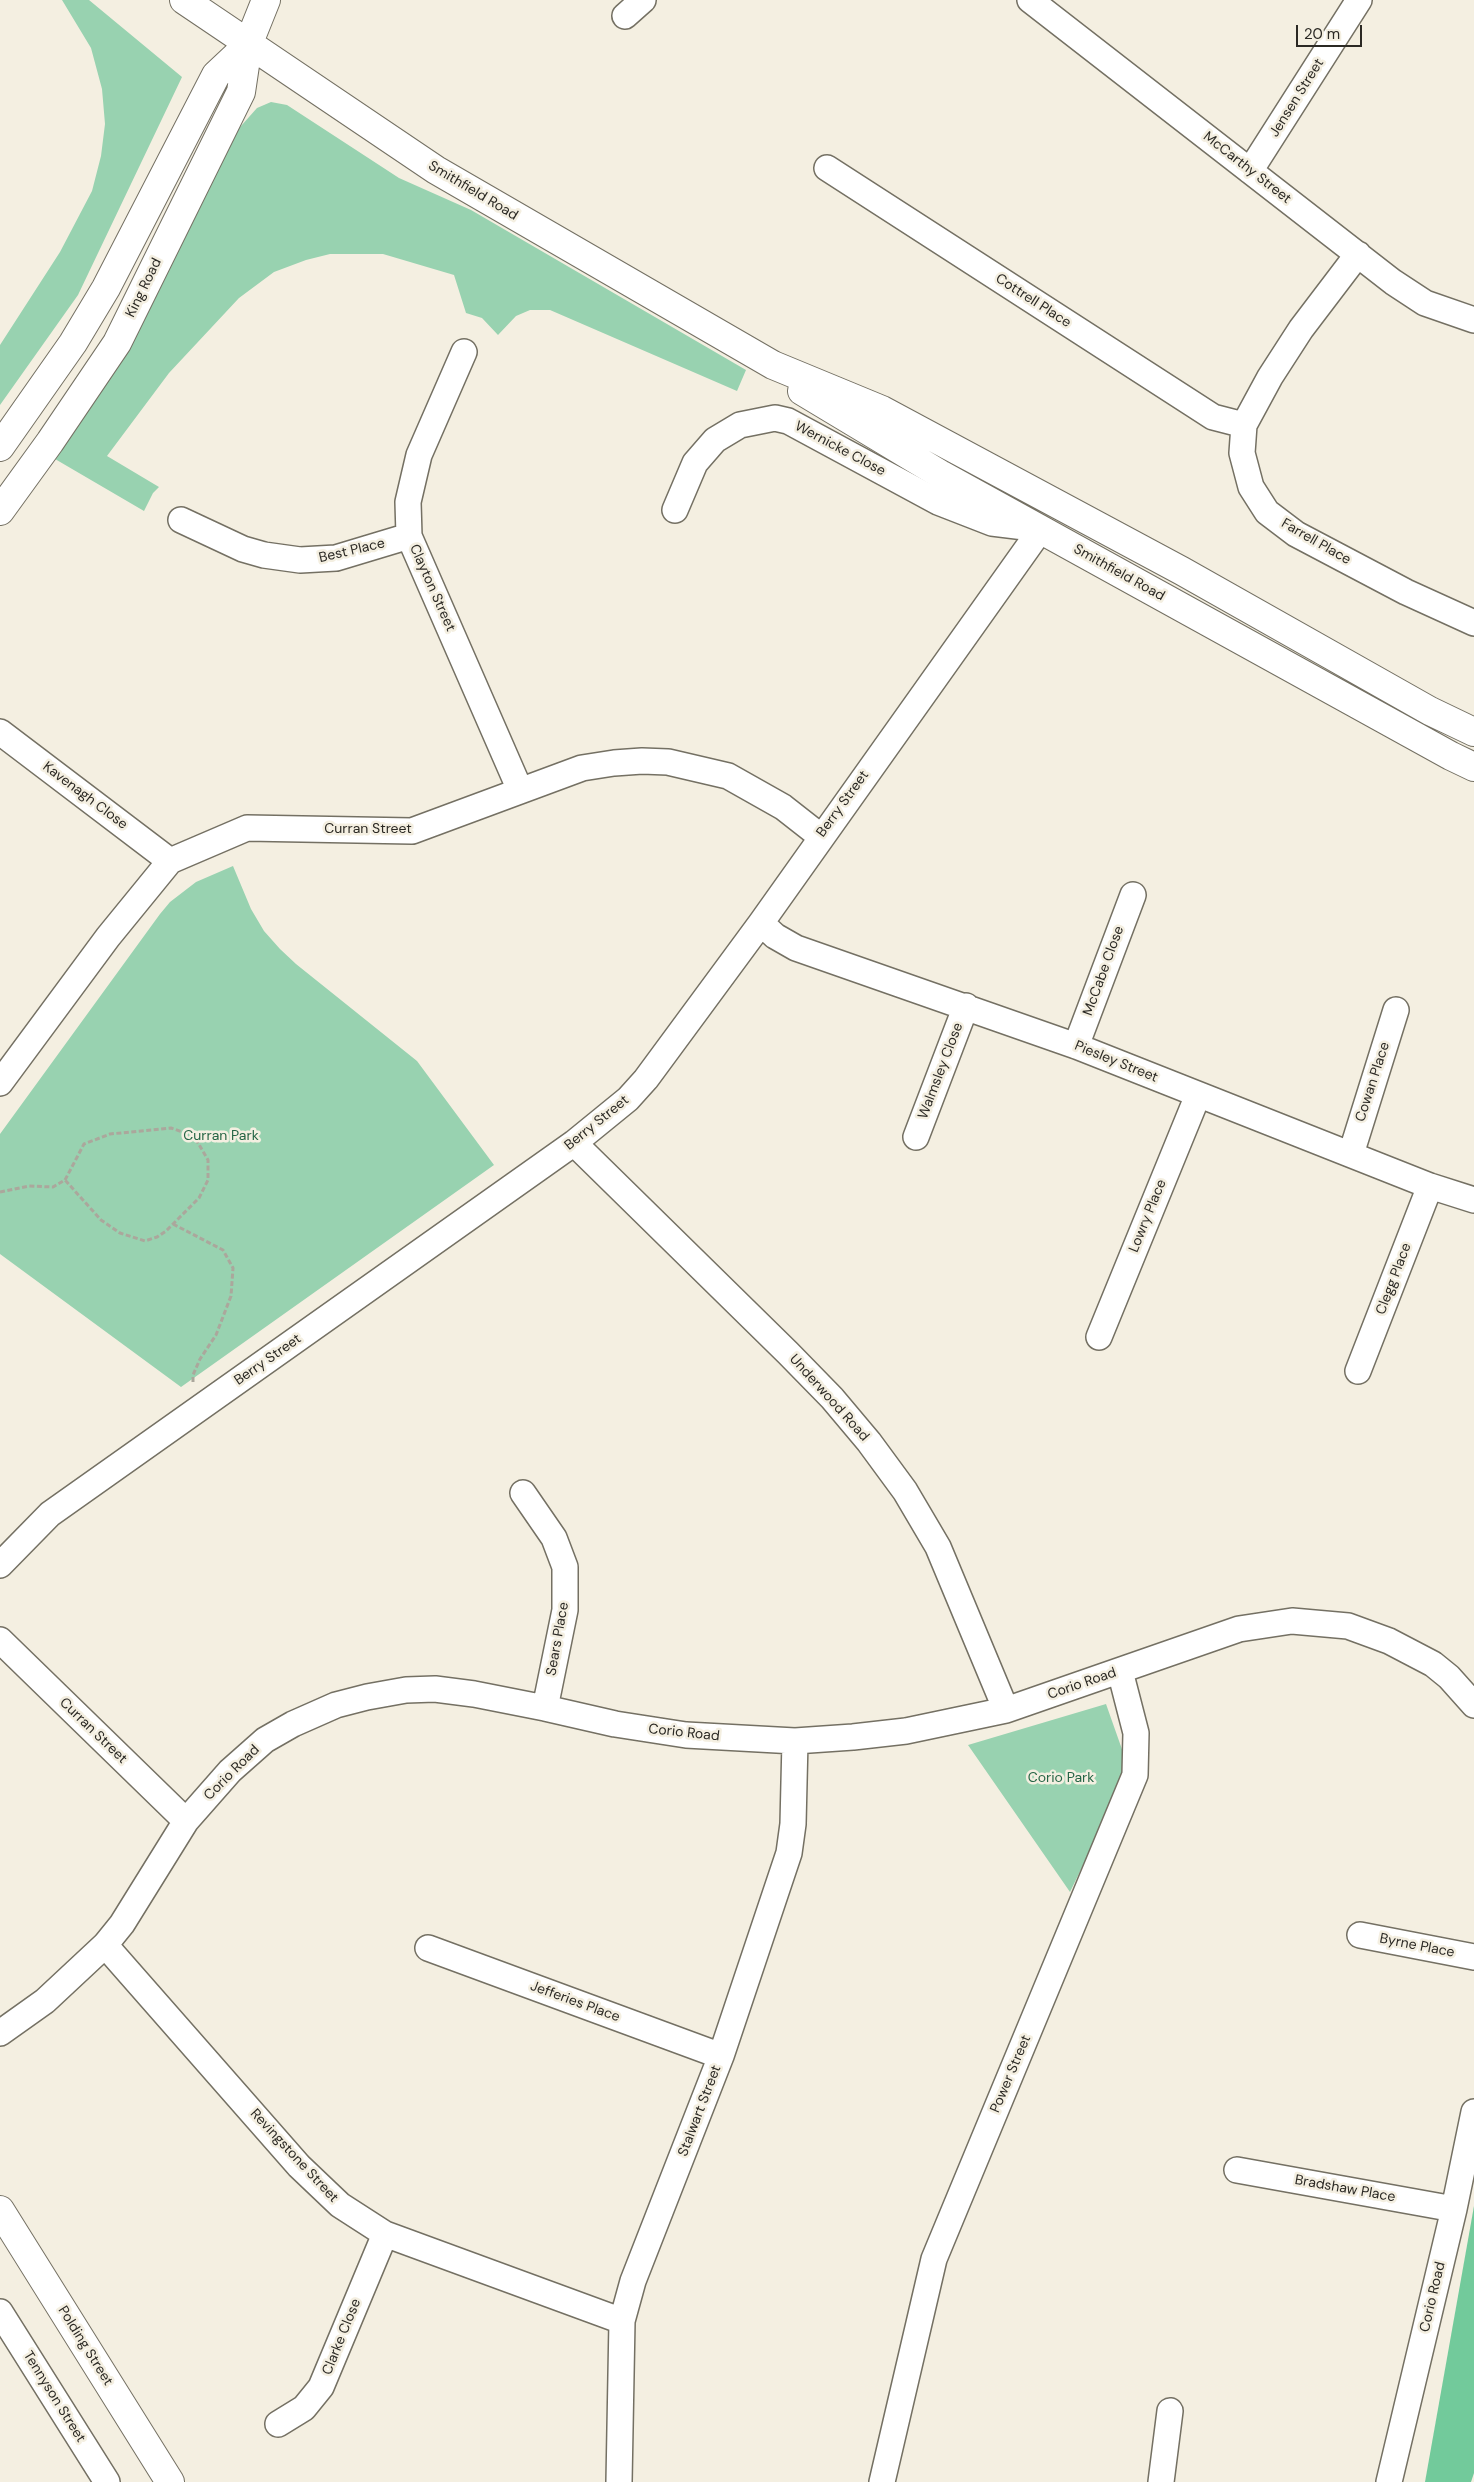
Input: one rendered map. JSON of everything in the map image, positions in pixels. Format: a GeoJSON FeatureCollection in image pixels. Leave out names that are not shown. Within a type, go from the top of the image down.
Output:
{"type":"FeatureCollection","features":[{"type":"Feature","properties":{"kind":"main road","name":"Smithfield Road"},"geometry":{"type":"LineString","coordinates":[[184,0],[248,45],[436,170],[773,365],[865,402],[1233,600],[1430,711],[1474,732]]}},
{"type":"Feature","properties":{"kind":"main road","name":"King Road"},"geometry":{"type":"LineString","coordinates":[[0,510],[50,442],[117,343],[241,92],[248,45],[266,0]]}},
{"type":"Feature","properties":{"kind":"main road","name":"King Road"},"geometry":{"type":"LineString","coordinates":[[0,446],[73,343],[101,296],[216,75],[248,45]]}},
{"type":"Feature","properties":{"kind":"main road","name":"Smithfield Road"},"geometry":{"type":"LineString","coordinates":[[773,365],[802,390],[940,474],[1474,767]]}},
{"type":"Feature","properties":{"kind":"main road"},"geometry":{"type":"LineString","coordinates":[[865,402],[915,442],[1029,507],[1041,529],[1066,528],[1181,585],[1233,600]]}},
{"type":"Feature","properties":{"kind":"main road"},"geometry":{"type":"LineString","coordinates":[[1430,711],[1474,746]]}},
{"type":"Feature","properties":{"kind":"main road","name":"Polding Street"},"geometry":{"type":"LineString","coordinates":[[0,2210],[170,2482]]}},
{"type":"Feature","properties":{"kind":"street","name":"McCarthy Street"},"geometry":{"type":"LineString","coordinates":[[1030,0],[1393,282],[1425,303],[1474,320]]}},
{"type":"Feature","properties":{"kind":"street","name":"Jensen Street"},"geometry":{"type":"LineString","coordinates":[[1250,171],[1359,0]]}},
{"type":"Feature","properties":{"kind":"street","name":"Cottrell Place"},"geometry":{"type":"LineString","coordinates":[[827,168],[1212,417],[1244,425]]}},
{"type":"Feature","properties":{"kind":"street","name":"Farrell Place"},"geometry":{"type":"LineString","coordinates":[[1358,254],[1301,329],[1270,377],[1244,425],[1242,453],[1251,488],[1267,512],[1296,534],[1406,592],[1474,623]]}},
{"type":"Feature","properties":{"kind":"street","name":"Clayton Street"},"geometry":{"type":"LineString","coordinates":[[464,352],[419,455],[408,502],[409,536],[520,790]]}},
{"type":"Feature","properties":{"kind":"street"},"geometry":{"type":"LineString","coordinates":[[788,422],[802,390]]}},
{"type":"Feature","properties":{"kind":"street","name":"Wernicke Close"},"geometry":{"type":"LineString","coordinates":[[675,510],[695,463],[702,453],[724,434],[740,425],[768,418],[788,422],[938,502],[992,523],[1041,529]]}},
{"type":"Feature","properties":{"kind":"street","name":"Best Place"},"geometry":{"type":"LineString","coordinates":[[181,520],[243,549],[264,556],[300,560],[336,558],[409,536]]}},
{"type":"Feature","properties":{"kind":"street","name":"Berry Street"},"geometry":{"type":"LineString","coordinates":[[0,1565],[50,1514],[574,1143],[628,1099],[646,1079],[761,923],[820,836],[1041,529]]}},
{"type":"Feature","properties":{"kind":"street","name":"Kavenagh Close"},"geometry":{"type":"LineString","coordinates":[[0,732],[170,861]]}},
{"type":"Feature","properties":{"kind":"street","name":"Curran Street"},"geometry":{"type":"LineString","coordinates":[[2,1077],[108,937],[170,861],[247,828],[412,831],[582,768],[614,763],[668,762],[728,776],[776,803],[820,836]]}},
{"type":"Feature","properties":{"kind":"street","name":"McCabe Close"},"geometry":{"type":"LineString","coordinates":[[1076,1046],[1133,895]]}},
{"type":"Feature","properties":{"kind":"street","name":"Piesley Street"},"geometry":{"type":"LineString","coordinates":[[761,923],[775,936],[796,948],[1076,1046],[1430,1186],[1474,1200]]}},
{"type":"Feature","properties":{"kind":"street","name":"Walmsley Close"},"geometry":{"type":"LineString","coordinates":[[916,1136],[966,1006]]}},
{"type":"Feature","properties":{"kind":"street","name":"Cowan Place"},"geometry":{"type":"LineString","coordinates":[[1350,1154],[1396,1010]]}},
{"type":"Feature","properties":{"kind":"street","name":"Lowry Place"},"geometry":{"type":"LineString","coordinates":[[1099,1337],[1198,1095]]}},
{"type":"Feature","properties":{"kind":"street","name":"Underwood Road"},"geometry":{"type":"LineString","coordinates":[[574,1143],[794,1359],[832,1398],[869,1442],[905,1491],[938,1547],[1006,1710]]}},
{"type":"Feature","properties":{"kind":"street","name":"Clegg Place"},"geometry":{"type":"LineString","coordinates":[[1358,1371],[1430,1186]]}},
{"type":"Feature","properties":{"kind":"street","name":"Sears Place"},"geometry":{"type":"LineString","coordinates":[[523,1493],[554,1538],[565,1567],[565,1610],[545,1708]]}},
{"type":"Feature","properties":{"kind":"street","name":"Corio Road"},"geometry":{"type":"LineString","coordinates":[[0,2033],[51,1996],[105,1945],[122,1924],[186,1822],[230,1771],[265,1740],[293,1724],[336,1705],[386,1693],[435,1689],[474,1694],[615,1724],[686,1735],[795,1741],[906,1731],[1006,1710],[1239,1629],[1292,1621],[1348,1626],[1381,1638],[1433,1664],[1449,1677],[1474,1705]]}},
{"type":"Feature","properties":{"kind":"street","name":"Curran Street"},"geometry":{"type":"LineString","coordinates":[[0,1640],[186,1822]]}},
{"type":"Feature","properties":{"kind":"street","name":"Power Street"},"geometry":{"type":"LineString","coordinates":[[882,2482],[934,2259],[1136,1775],[1136,1733],[1120,1671]]}},
{"type":"Feature","properties":{"kind":"street","name":"Stalwart Street"},"geometry":{"type":"LineString","coordinates":[[619,2482],[622,2321],[633,2281],[721,2056],[790,1854],[793,1824],[795,1741]]}},
{"type":"Feature","properties":{"kind":"street","name":"Byrne Place"},"geometry":{"type":"LineString","coordinates":[[1360,1935],[1474,1957]]}},
{"type":"Feature","properties":{"kind":"street","name":"Revingstone Street"},"geometry":{"type":"LineString","coordinates":[[105,1945],[299,2166],[340,2205],[385,2234],[622,2321]]}},
{"type":"Feature","properties":{"kind":"street","name":"Jefferies Place"},"geometry":{"type":"LineString","coordinates":[[428,1948],[721,2056]]}},
{"type":"Feature","properties":{"kind":"street","name":"Corio Road"},"geometry":{"type":"LineString","coordinates":[[1389,2482],[1454,2209],[1474,2112]]}},
{"type":"Feature","properties":{"kind":"street","name":"Bradshaw Place"},"geometry":{"type":"LineString","coordinates":[[1237,2170],[1454,2209]]}},
{"type":"Feature","properties":{"kind":"street","name":"Clarke Close"},"geometry":{"type":"LineString","coordinates":[[278,2424],[304,2408],[321,2387],[385,2234]]}},
{"type":"Feature","properties":{"kind":"street","name":"Tennyson Street"},"geometry":{"type":"LineString","coordinates":[[0,2312],[108,2482]]}},
{"type":"Feature","properties":{"kind":"street"},"geometry":{"type":"LineString","coordinates":[[1161,2482],[1170,2411]]}},
{"type":"Feature","properties":{"kind":"path"},"geometry":{"type":"LineString","coordinates":[[0,1192],[29,1186],[53,1187],[66,1180],[84,1144],[110,1134],[171,1128],[194,1136],[208,1160],[208,1180],[199,1198],[157,1237],[145,1241],[120,1233],[101,1220],[66,1180]]}},
{"type":"Feature","properties":{"kind":"path"},"geometry":{"type":"LineString","coordinates":[[173,1224],[223,1250],[233,1268],[231,1296],[216,1335],[200,1358],[193,1375],[193,1385]]}},
{"type":"Feature","properties":{"kind":"green space"},"geometry":{"type":"Polygon","coordinates":[[[62,0],[89,0],[182,77],[78,295],[0,405],[0,345],[60,252],[92,191],[101,156],[105,124],[102,89],[91,48],[62,0]]]}},
{"type":"Feature","properties":{"kind":"green space"},"geometry":{"type":"Polygon","coordinates":[[[271,102],[287,105],[399,178],[471,210],[746,370],[737,391],[550,310],[530,310],[516,316],[498,335],[482,318],[466,313],[454,275],[383,254],[330,254],[306,260],[274,272],[239,298],[169,373],[107,456],[159,487],[153,493],[144,511],[55,459],[178,251],[233,135],[257,108],[271,102]]]}},
{"type":"Feature","properties":{"kind":"green space","name":"Curran Park"},"geometry":{"type":"Polygon","coordinates":[[[233,866],[251,909],[264,931],[296,964],[417,1061],[494,1165],[181,1387],[0,1254],[0,1134],[170,902],[196,882],[233,866]]]}},
{"type":"Feature","properties":{"kind":"green space","name":"Corio Park"},"geometry":{"type":"Polygon","coordinates":[[[1106,1704],[1124,1755],[1121,1787],[1070,1892],[968,1745],[1106,1704]]]}},
{"type":"Feature","properties":{"kind":"green space"},"geometry":{"type":"Polygon","coordinates":[[[1474,2206],[1474,2473],[1471,2482],[1425,2482],[1474,2206]]]}}]}
